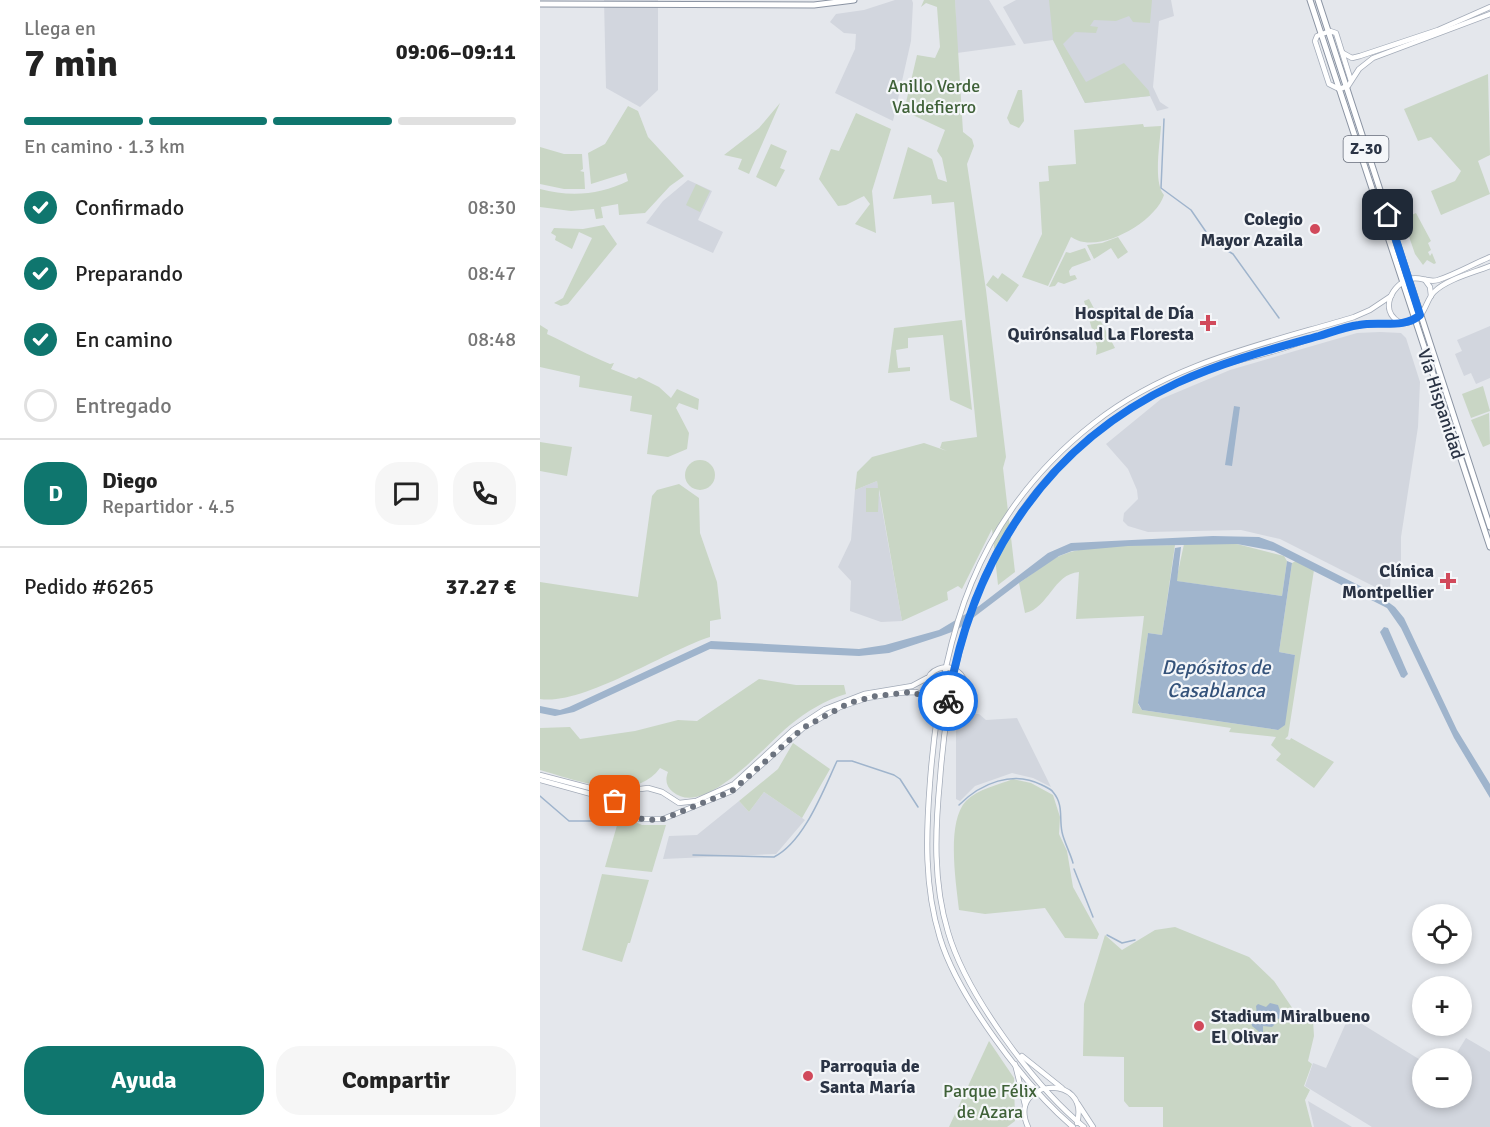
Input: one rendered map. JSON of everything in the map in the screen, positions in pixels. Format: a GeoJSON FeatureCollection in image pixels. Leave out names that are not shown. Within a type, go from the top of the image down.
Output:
{"type":"FeatureCollection","features":[{"type":"Feature","properties":{"kind":"highway"},"geometry":{"type":"LineString","coordinates":[[762,4],[770,0]]}},
{"type":"Feature","properties":{"kind":"highway"},"geometry":{"type":"LineString","coordinates":[[540,4],[814,4],[854,0]]}},
{"type":"Feature","properties":{"kind":"highway","name":"Vía Hispanidad"},"geometry":{"type":"LineString","coordinates":[[1310,0],[1490,547]]}},
{"type":"Feature","properties":{"kind":"highway","name":"Vía Hispanidad"},"geometry":{"type":"LineString","coordinates":[[1318,0],[1490,527]]}},
{"type":"Feature","properties":{"kind":"highway"},"geometry":{"type":"LineString","coordinates":[[1478,514],[1485,511]]}},
{"type":"Feature","properties":{"kind":"main road"},"geometry":{"type":"LineString","coordinates":[[1343,53],[1352,58],[1360,56],[1438,30],[1490,7]]}},
{"type":"Feature","properties":{"kind":"main road"},"geometry":{"type":"LineString","coordinates":[[1339,89],[1346,87],[1361,67],[1373,58],[1490,14]]}},
{"type":"Feature","properties":{"kind":"main road"},"geometry":{"type":"LineString","coordinates":[[1321,33],[1328,31]]}},
{"type":"Feature","properties":{"kind":"main road","name":"Vía Hispanidad"},"geometry":{"type":"LineString","coordinates":[[1328,31],[1336,33],[1351,81]]}},
{"type":"Feature","properties":{"kind":"main road"},"geometry":{"type":"LineString","coordinates":[[1084,1127],[1075,1125],[1037,1091],[959,984],[940,939],[933,910],[927,849],[938,711],[944,667],[965,598],[992,541],[1041,473],[1085,431],[1148,388],[1204,361],[1364,314],[1391,296],[1402,283],[1409,279],[1438,280],[1490,257]]}},
{"type":"Feature","properties":{"kind":"main road"},"geometry":{"type":"LineString","coordinates":[[1075,1125],[1011,1045],[966,979],[949,936],[942,908],[936,851],[948,705],[960,642],[976,594],[992,560],[1019,516],[1058,468],[1094,435],[1128,411],[1177,383],[1215,368],[1355,325],[1402,323],[1414,320],[1440,287],[1490,266]]}},
{"type":"Feature","properties":{"kind":"main road"},"geometry":{"type":"LineString","coordinates":[[1405,267],[1418,278]]}},
{"type":"Feature","properties":{"kind":"main road"},"geometry":{"type":"LineString","coordinates":[[1425,280],[1430,288],[1431,296]]}},
{"type":"Feature","properties":{"kind":"main road"},"geometry":{"type":"LineString","coordinates":[[1391,296],[1390,314],[1402,323]]}},
{"type":"Feature","properties":{"kind":"main road"},"geometry":{"type":"LineString","coordinates":[[540,775],[601,791],[626,792],[652,789],[681,803],[691,802],[724,790],[749,772],[798,726],[833,704],[864,694],[912,686],[927,678],[935,669],[944,667],[954,668],[963,677],[966,691],[959,702],[948,705],[916,692],[867,698],[840,707],[803,728],[732,791],[714,801],[658,820],[645,820],[631,815],[621,805],[605,797],[540,780]]}},
{"type":"Feature","properties":{"kind":"main road"},"geometry":{"type":"LineString","coordinates":[[927,678],[928,698],[938,711]]}},
{"type":"Feature","properties":{"kind":"main road"},"geometry":{"type":"LineString","coordinates":[[621,805],[626,792]]}},
{"type":"Feature","properties":{"kind":"main road"},"geometry":{"type":"LineString","coordinates":[[673,799],[673,814]]}},
{"type":"Feature","properties":{"kind":"main road"},"geometry":{"type":"LineString","coordinates":[[1011,1045],[1064,1090],[1077,1103],[1093,1127]]}},
{"type":"Feature","properties":{"kind":"main road"},"geometry":{"type":"LineString","coordinates":[[1014,1062],[1028,1127]]}},
{"type":"Feature","properties":{"kind":"main road"},"geometry":{"type":"LineString","coordinates":[[1025,1108],[1037,1091],[1044,1088],[1064,1090]]}},
{"type":"Feature","properties":{"kind":"main road"},"geometry":{"type":"LineString","coordinates":[[1075,1125],[1077,1103]]}},
{"type":"Feature","properties":{"kind":"shaded area"},"geometry":{"type":"Polygon","coordinates":[[[604,0],[658,0],[658,90],[640,107],[606,88],[604,0]]]}},
{"type":"Feature","properties":{"kind":"shaded area"},"geometry":{"type":"Polygon","coordinates":[[[895,0],[912,0],[913,3],[911,41],[893,121],[835,93],[855,49],[856,34],[844,33],[830,22],[836,14],[864,10],[895,0]]]}},
{"type":"Feature","properties":{"kind":"shaded area"},"geometry":{"type":"Polygon","coordinates":[[[955,0],[989,0],[1016,45],[957,53],[955,0]]]}},
{"type":"Feature","properties":{"kind":"shaded area"},"geometry":{"type":"Polygon","coordinates":[[[1016,0],[1171,0],[1174,16],[1159,21],[1153,87],[1160,102],[1169,108],[1157,111],[1150,96],[1085,103],[1053,40],[1024,44],[1003,7],[1016,0]]]}},
{"type":"Feature","properties":{"kind":"shaded area"},"geometry":{"type":"Polygon","coordinates":[[[688,180],[712,191],[698,220],[723,232],[713,253],[646,223],[663,201],[688,180]]]}},
{"type":"Feature","properties":{"kind":"shaded area"},"geometry":{"type":"Polygon","coordinates":[[[1490,326],[1490,378],[1476,384],[1471,373],[1464,376],[1455,354],[1462,351],[1457,340],[1490,326]]]}},
{"type":"Feature","properties":{"kind":"shaded area"},"geometry":{"type":"Polygon","coordinates":[[[1357,333],[1401,333],[1406,338],[1420,382],[1418,427],[1401,537],[1401,564],[1391,565],[1390,589],[1387,593],[1280,539],[1241,530],[1148,532],[1128,526],[1123,521],[1124,513],[1138,499],[1137,490],[1128,469],[1106,444],[1161,399],[1230,370],[1357,333]]]}},
{"type":"Feature","properties":{"kind":"shaded area"},"geometry":{"type":"Polygon","coordinates":[[[877,481],[902,621],[881,622],[850,611],[851,581],[838,567],[851,540],[855,490],[877,481]]]}},
{"type":"Feature","properties":{"kind":"shaded area"},"geometry":{"type":"Polygon","coordinates":[[[979,714],[986,720],[1017,718],[1051,787],[1033,778],[1012,773],[975,786],[960,801],[956,799],[956,728],[961,717],[979,714]]]}},
{"type":"Feature","properties":{"kind":"shaded area"},"geometry":{"type":"Polygon","coordinates":[[[764,792],[805,820],[776,854],[663,859],[669,836],[697,835],[739,801],[749,812],[764,792]]]}},
{"type":"Feature","properties":{"kind":"shaded area"},"geometry":{"type":"Polygon","coordinates":[[[1349,1016],[1412,1055],[1412,1108],[1472,1108],[1472,1048],[1460,1048],[1466,1038],[1490,1052],[1490,1127],[1372,1127],[1305,1086],[1313,1063],[1326,1068],[1349,1016]]]}},
{"type":"Feature","properties":{"kind":"shaded area"},"geometry":{"type":"Polygon","coordinates":[[[1308,1101],[1352,1127],[1314,1127],[1308,1101]]]}},
{"type":"Feature","properties":{"kind":"green space","name":"Anillo Verde Valdefierro"},"geometry":{"type":"Polygon","coordinates":[[[924,0],[955,0],[963,132],[972,139],[974,146],[967,164],[986,290],[1006,457],[1003,468],[1015,572],[998,585],[992,529],[962,589],[958,586],[947,592],[948,600],[902,621],[879,489],[878,512],[866,512],[866,488],[878,488],[877,481],[855,490],[857,472],[872,457],[924,443],[947,451],[940,448],[942,442],[977,437],[954,202],[932,204],[931,195],[893,199],[908,147],[932,159],[938,179],[947,182],[942,158],[937,151],[945,130],[904,111],[917,55],[935,58],[940,47],[937,7],[926,3],[921,7],[924,0]]]}},
{"type":"Feature","properties":{"kind":"green space"},"geometry":{"type":"Polygon","coordinates":[[[1049,0],[1152,0],[1150,23],[1133,22],[1129,16],[1116,21],[1094,20],[1090,26],[1098,27],[1096,33],[1075,32],[1063,44],[1086,82],[1124,63],[1149,91],[1150,96],[1085,103],[1053,40],[1049,0]]]}},
{"type":"Feature","properties":{"kind":"green space"},"geometry":{"type":"Polygon","coordinates":[[[1488,74],[1490,155],[1478,161],[1490,194],[1441,215],[1431,191],[1455,181],[1461,171],[1431,137],[1418,141],[1404,109],[1488,74]]]}},
{"type":"Feature","properties":{"kind":"green space"},"geometry":{"type":"Polygon","coordinates":[[[1018,90],[1022,90],[1024,121],[1019,128],[1010,124],[1007,118],[1018,90]]]}},
{"type":"Feature","properties":{"kind":"green space"},"geometry":{"type":"Polygon","coordinates":[[[780,103],[749,174],[738,169],[742,159],[724,155],[759,128],[780,103]]]}},
{"type":"Feature","properties":{"kind":"green space"},"geometry":{"type":"Polygon","coordinates":[[[628,106],[638,111],[648,137],[684,176],[670,186],[645,213],[619,215],[618,204],[601,207],[603,218],[596,219],[594,209],[571,211],[540,207],[540,189],[574,194],[596,192],[628,181],[626,173],[591,184],[588,153],[605,144],[628,106]]]}},
{"type":"Feature","properties":{"kind":"green space"},"geometry":{"type":"Polygon","coordinates":[[[856,113],[891,129],[872,191],[876,233],[855,224],[870,204],[864,196],[846,205],[838,206],[819,179],[831,149],[839,151],[856,113]]]}},
{"type":"Feature","properties":{"kind":"green space"},"geometry":{"type":"Polygon","coordinates":[[[1143,124],[1144,127],[1161,126],[1158,172],[1164,195],[1152,214],[1131,230],[1106,240],[1081,242],[1071,237],[1048,286],[1022,277],[1042,234],[1039,182],[1049,181],[1048,166],[1076,164],[1074,130],[1143,124]]]}},
{"type":"Feature","properties":{"kind":"green space"},"geometry":{"type":"Polygon","coordinates":[[[771,144],[787,151],[780,168],[785,170],[776,187],[756,177],[771,144]]]}},
{"type":"Feature","properties":{"kind":"green space"},"geometry":{"type":"Polygon","coordinates":[[[540,147],[564,154],[582,154],[583,169],[580,171],[584,172],[585,189],[564,189],[540,184],[540,147]]]}},
{"type":"Feature","properties":{"kind":"green space"},"geometry":{"type":"Polygon","coordinates":[[[696,184],[710,191],[700,212],[686,205],[696,184]]]}},
{"type":"Feature","properties":{"kind":"green space"},"geometry":{"type":"Polygon","coordinates":[[[1416,213],[1431,241],[1428,243],[1431,250],[1428,252],[1430,256],[1432,253],[1436,263],[1434,264],[1427,260],[1423,265],[1415,254],[1403,219],[1416,213]]]}},
{"type":"Feature","properties":{"kind":"green space"},"geometry":{"type":"Polygon","coordinates":[[[604,225],[617,244],[568,304],[561,306],[554,303],[563,298],[592,238],[579,232],[572,249],[555,240],[556,236],[551,233],[554,228],[583,229],[604,225]]]}},
{"type":"Feature","properties":{"kind":"green space"},"geometry":{"type":"Polygon","coordinates":[[[1118,237],[1128,252],[1118,259],[1111,248],[1094,259],[1087,245],[1102,243],[1118,237]]]}},
{"type":"Feature","properties":{"kind":"green space"},"geometry":{"type":"Polygon","coordinates":[[[1085,248],[1091,260],[1072,267],[1069,271],[1070,276],[1075,275],[1077,279],[1064,284],[1058,282],[1055,286],[1049,287],[1066,252],[1070,253],[1085,248]]]}},
{"type":"Feature","properties":{"kind":"green space"},"geometry":{"type":"Polygon","coordinates":[[[1002,273],[1019,285],[1007,302],[986,285],[993,275],[998,279],[1002,273]]]}},
{"type":"Feature","properties":{"kind":"green space"},"geometry":{"type":"Polygon","coordinates":[[[1089,299],[1115,348],[1096,355],[1097,347],[1084,301],[1089,299]]]}},
{"type":"Feature","properties":{"kind":"green space"},"geometry":{"type":"Polygon","coordinates":[[[962,320],[972,410],[950,400],[943,335],[908,338],[908,348],[896,350],[898,368],[910,367],[910,371],[888,373],[894,328],[962,320]]]}},
{"type":"Feature","properties":{"kind":"green space"},"geometry":{"type":"Polygon","coordinates":[[[540,325],[548,330],[547,334],[602,361],[614,363],[611,369],[636,379],[639,377],[659,387],[671,398],[677,389],[699,399],[698,410],[679,403],[676,408],[689,433],[687,449],[668,457],[647,454],[652,415],[630,411],[632,396],[579,387],[580,376],[540,367],[540,325]]]}},
{"type":"Feature","properties":{"kind":"green space"},"geometry":{"type":"Polygon","coordinates":[[[1483,386],[1490,411],[1471,418],[1462,394],[1483,386]]]}},
{"type":"Feature","properties":{"kind":"green space"},"geometry":{"type":"Polygon","coordinates":[[[1489,413],[1490,444],[1483,447],[1471,420],[1489,413]]]}},
{"type":"Feature","properties":{"kind":"green space"},"geometry":{"type":"Polygon","coordinates":[[[540,442],[572,447],[567,476],[540,471],[540,442]]]}},
{"type":"Feature","properties":{"kind":"green space"},"geometry":{"type":"Polygon","coordinates":[[[700,460],[706,461],[714,469],[714,481],[706,489],[700,490],[694,489],[686,481],[685,475],[686,469],[694,461],[700,460]]]}},
{"type":"Feature","properties":{"kind":"green space"},"geometry":{"type":"Polygon","coordinates":[[[679,484],[699,498],[700,533],[717,582],[721,619],[710,621],[710,637],[601,686],[558,699],[540,699],[540,582],[638,597],[652,496],[657,490],[679,484]]]}},
{"type":"Feature","properties":{"kind":"green space"},"geometry":{"type":"Polygon","coordinates":[[[1184,544],[1237,544],[1284,556],[1287,561],[1282,596],[1176,581],[1184,544]]]}},
{"type":"Feature","properties":{"kind":"green space"},"geometry":{"type":"Polygon","coordinates":[[[1175,545],[1162,635],[1148,633],[1138,704],[1142,710],[1278,730],[1295,655],[1279,652],[1292,563],[1296,561],[1314,570],[1288,736],[1285,739],[1290,740],[1291,738],[1334,762],[1314,788],[1276,760],[1281,754],[1271,745],[1276,737],[1229,732],[1231,728],[1132,713],[1144,616],[1076,619],[1079,572],[1063,579],[1040,605],[1025,613],[1019,583],[1062,555],[1102,546],[1175,545]]]}},
{"type":"Feature","properties":{"kind":"green space"},"geometry":{"type":"Polygon","coordinates":[[[759,679],[796,685],[844,685],[846,694],[823,703],[790,725],[735,775],[702,795],[686,798],[673,792],[667,783],[668,772],[660,768],[649,779],[635,785],[620,787],[587,783],[540,770],[540,728],[570,727],[580,739],[635,731],[678,720],[697,721],[759,679]]]}},
{"type":"Feature","properties":{"kind":"green space"},"geometry":{"type":"Polygon","coordinates":[[[793,743],[830,769],[802,818],[764,792],[749,812],[739,801],[778,769],[793,743]]]}},
{"type":"Feature","properties":{"kind":"green space"},"geometry":{"type":"Polygon","coordinates":[[[1013,779],[1031,783],[1053,795],[1060,817],[1059,834],[1067,851],[1073,887],[1099,934],[1097,939],[1065,938],[1045,908],[985,914],[959,910],[954,838],[960,811],[966,801],[976,793],[1013,779]]]}},
{"type":"Feature","properties":{"kind":"green space"},"geometry":{"type":"Polygon","coordinates":[[[620,815],[642,825],[666,825],[652,872],[605,867],[620,815]]]}},
{"type":"Feature","properties":{"kind":"green space"},"geometry":{"type":"Polygon","coordinates":[[[602,874],[649,880],[622,962],[582,950],[602,874]]]}},
{"type":"Feature","properties":{"kind":"green space","name":"Stadium Miralbueno El Olivar"},"geometry":{"type":"Polygon","coordinates":[[[1175,927],[1249,957],[1274,981],[1299,1018],[1313,1020],[1314,1036],[1308,1061],[1312,1064],[1304,1086],[1310,1090],[1305,1100],[1312,1127],[1163,1127],[1163,1107],[1129,1107],[1124,1101],[1124,1057],[1083,1056],[1084,1004],[1105,935],[1122,950],[1155,930],[1175,927]]]}},
{"type":"Feature","properties":{"kind":"green space","name":"Parque Félix de Azara"},"geometry":{"type":"Polygon","coordinates":[[[989,1041],[1014,1078],[1015,1121],[1007,1127],[949,1127],[989,1041]]]}},
{"type":"Feature","properties":{"kind":"water"},"geometry":{"type":"Polygon","coordinates":[[[1234,406],[1240,407],[1232,466],[1225,465],[1234,406]]]}},
{"type":"Feature","properties":{"kind":"water"},"geometry":{"type":"Polygon","coordinates":[[[1213,536],[1259,537],[1273,542],[1380,596],[1395,607],[1404,618],[1457,730],[1490,784],[1490,798],[1454,738],[1401,628],[1387,608],[1274,551],[1237,544],[1128,546],[1072,551],[1059,556],[1019,583],[957,630],[889,653],[859,656],[710,649],[574,712],[555,716],[540,713],[540,706],[560,710],[569,707],[711,641],[859,649],[885,645],[939,630],[979,606],[1048,553],[1071,543],[1213,536]]]}},
{"type":"Feature","properties":{"kind":"water","name":"Depósitos de Casablanca"},"geometry":{"type":"Polygon","coordinates":[[[1181,547],[1177,581],[1282,596],[1287,561],[1292,563],[1279,652],[1295,655],[1285,725],[1278,730],[1142,710],[1138,703],[1148,633],[1162,635],[1175,548],[1181,547]]]}},
{"type":"Feature","properties":{"kind":"water"},"geometry":{"type":"Polygon","coordinates":[[[1384,627],[1388,628],[1408,674],[1404,678],[1401,677],[1380,632],[1384,627]]]}},
{"type":"Feature","properties":{"kind":"water"},"geometry":{"type":"Polygon","coordinates":[[[1270,1003],[1278,1005],[1282,1017],[1279,1019],[1273,1017],[1275,1024],[1272,1027],[1263,1026],[1263,1035],[1252,1026],[1251,1020],[1257,1014],[1258,1004],[1266,1007],[1270,1003]]]}},
{"type":"Feature","properties":{"kind":"waterway"},"geometry":{"type":"LineString","coordinates":[[1164,119],[1161,188],[1191,210],[1213,242],[1233,254],[1279,318]]}},
{"type":"Feature","properties":{"kind":"waterway"},"geometry":{"type":"LineString","coordinates":[[693,855],[774,857],[785,850],[795,840],[812,815],[837,761],[852,761],[894,775],[900,779],[918,807]]}},
{"type":"Feature","properties":{"kind":"waterway"},"geometry":{"type":"LineString","coordinates":[[959,805],[977,790],[998,781],[1020,779],[1047,787],[1059,802],[1062,832],[1073,863]]}},
{"type":"Feature","properties":{"kind":"waterway"},"geometry":{"type":"LineString","coordinates":[[540,796],[569,821],[609,821]]}},
{"type":"Feature","properties":{"kind":"waterway"},"geometry":{"type":"LineString","coordinates":[[1074,869],[1093,917]]}},
{"type":"Feature","properties":{"kind":"waterway"},"geometry":{"type":"LineString","coordinates":[[1107,935],[1122,943],[1135,940]]}},
{"type":"Feature","properties":{"kind":"way so far"},"geometry":{"type":"LineString","coordinates":[[615,801],[626,812],[637,818],[663,819],[683,809],[714,801],[732,791],[803,728],[821,716],[849,703],[886,694],[907,692],[920,693],[948,705],[948,701]]}},
{"type":"Feature","properties":{"kind":"place","name":"Colegio Mayor Azaila"},"geometry":{"type":"Point","coordinates":[1315,229]}},
{"type":"Feature","properties":{"kind":"place","name":"Hospital de Día Quirónsalud La Floresta"},"geometry":{"type":"Point","coordinates":[1208,323]}},
{"type":"Feature","properties":{"kind":"place","name":"Clínica Montpellier"},"geometry":{"type":"Point","coordinates":[1448,581]}},
{"type":"Feature","properties":{"kind":"place","name":"Stadium Miralbueno El Olivar"},"geometry":{"type":"Point","coordinates":[1199,1026]}},
{"type":"Feature","properties":{"kind":"place","name":"Parroquia de Santa María"},"geometry":{"type":"Point","coordinates":[808,1076]}},
{"type":"Feature","properties":{"kind":"route"},"geometry":{"type":"LineString","coordinates":[[948,701],[960,642],[969,613],[992,560],[1008,531],[1043,485],[1094,435],[1154,395],[1215,368],[1355,325],[1410,322],[1420,315],[1388,215]]}}]}
